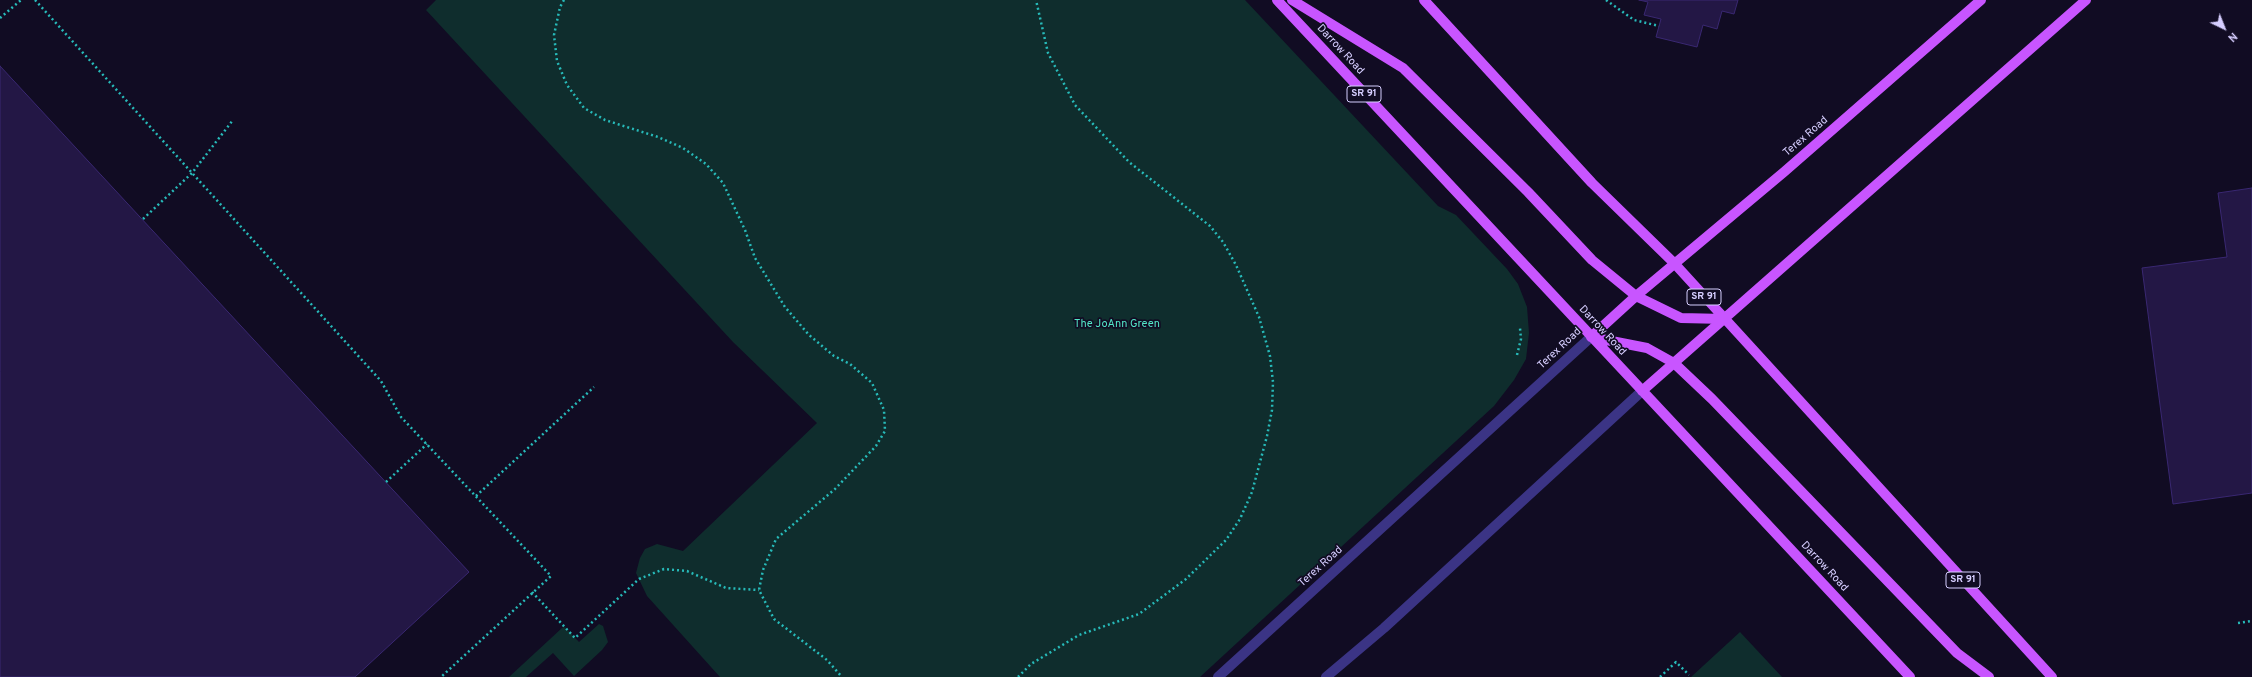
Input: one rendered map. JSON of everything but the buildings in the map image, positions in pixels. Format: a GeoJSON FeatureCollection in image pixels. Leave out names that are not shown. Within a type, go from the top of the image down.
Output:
{"type":"FeatureCollection","features":[{"type":"Feature","properties":{"kind":"main road","name":"Darrow Road"},"geometry":{"type":"LineString","coordinates":[[1277,0],[1910,677]]}},
{"type":"Feature","properties":{"kind":"main road"},"geometry":{"type":"LineString","coordinates":[[1292,0],[1403,68],[1528,192],[1592,260],[1636,296],[1681,318],[1724,319]]}},
{"type":"Feature","properties":{"kind":"main road","name":"SR 91"},"geometry":{"type":"LineString","coordinates":[[1424,0],[1592,183],[1674,263],[2052,677]]}},
{"type":"Feature","properties":{"kind":"main road","name":"Terex Road"},"geometry":{"type":"LineString","coordinates":[[1591,337],[1674,263],[1784,172],[1981,0]]}},
{"type":"Feature","properties":{"kind":"main road"},"geometry":{"type":"LineString","coordinates":[[1642,390],[2086,0]]}},
{"type":"Feature","properties":{"kind":"main road"},"geometry":{"type":"LineString","coordinates":[[1591,337],[1647,348],[1674,363],[1712,399],[1957,653],[1988,677]]}},
{"type":"Feature","properties":{"kind":"street","name":"Terex Road"},"geometry":{"type":"LineString","coordinates":[[1218,677],[1591,337]]}},
{"type":"Feature","properties":{"kind":"street"},"geometry":{"type":"LineString","coordinates":[[1326,677],[1384,628],[1642,390]]}},
{"type":"Feature","properties":{"kind":"path"},"geometry":{"type":"LineString","coordinates":[[0,18],[21,0]]}},
{"type":"Feature","properties":{"kind":"path"},"geometry":{"type":"LineString","coordinates":[[35,0],[381,381],[401,417],[551,576],[441,677]]}},
{"type":"Feature","properties":{"kind":"path"},"geometry":{"type":"LineString","coordinates":[[564,0],[560,7],[554,35],[558,61],[567,85],[584,108],[605,120],[658,137],[677,146],[706,164],[723,184],[745,230],[755,258],[785,307],[809,335],[834,356],[850,364],[872,383],[884,410],[885,431],[876,446],[835,489],[776,539],[762,570],[758,590],[774,618],[827,660],[842,677]]}},
{"type":"Feature","properties":{"kind":"path"},"geometry":{"type":"LineString","coordinates":[[1018,677],[1031,664],[1079,635],[1139,614],[1186,579],[1226,540],[1240,519],[1252,492],[1267,436],[1272,410],[1273,382],[1270,356],[1259,317],[1236,265],[1223,242],[1210,226],[1128,162],[1075,105],[1048,53],[1036,0]]}},
{"type":"Feature","properties":{"kind":"path"},"geometry":{"type":"LineString","coordinates":[[1606,0],[1634,20],[1659,26]]}},
{"type":"Feature","properties":{"kind":"path"},"geometry":{"type":"LineString","coordinates":[[142,219],[192,173],[233,120]]}},
{"type":"Feature","properties":{"kind":"path"},"geometry":{"type":"LineString","coordinates":[[1517,355],[1521,339],[1520,328]]}},
{"type":"Feature","properties":{"kind":"path"},"geometry":{"type":"LineString","coordinates":[[476,496],[594,388]]}},
{"type":"Feature","properties":{"kind":"path"},"geometry":{"type":"LineString","coordinates":[[386,482],[426,444]]}},
{"type":"Feature","properties":{"kind":"path"},"geometry":{"type":"LineString","coordinates":[[532,592],[575,638],[638,579],[664,569],[687,571],[726,588],[758,590]]}},
{"type":"Feature","properties":{"kind":"path"},"geometry":{"type":"LineString","coordinates":[[2238,624],[2252,622]]}},
{"type":"Feature","properties":{"kind":"path"},"geometry":{"type":"LineString","coordinates":[[1660,677],[1676,662],[1689,675]]}},
{"type":"Feature","properties":{"kind":"green space","name":"The JoAnn Green"},"geometry":{"type":"Polygon","coordinates":[[[436,0],[1245,0],[1438,206],[1456,215],[1507,269],[1518,284],[1527,307],[1529,333],[1526,359],[1514,380],[1494,406],[1200,677],[720,677],[647,596],[636,573],[640,558],[645,549],[657,544],[683,551],[817,423],[733,342],[426,10],[436,0]]]}},
{"type":"Feature","properties":{"kind":"green space"},"geometry":{"type":"Polygon","coordinates":[[[599,624],[603,626],[608,642],[602,650],[574,676],[553,653],[526,677],[509,677],[562,628],[565,627],[579,642],[599,624]]]}},
{"type":"Feature","properties":{"kind":"green space"},"geometry":{"type":"Polygon","coordinates":[[[1740,632],[1782,677],[1691,677],[1740,632]]]}}]}
